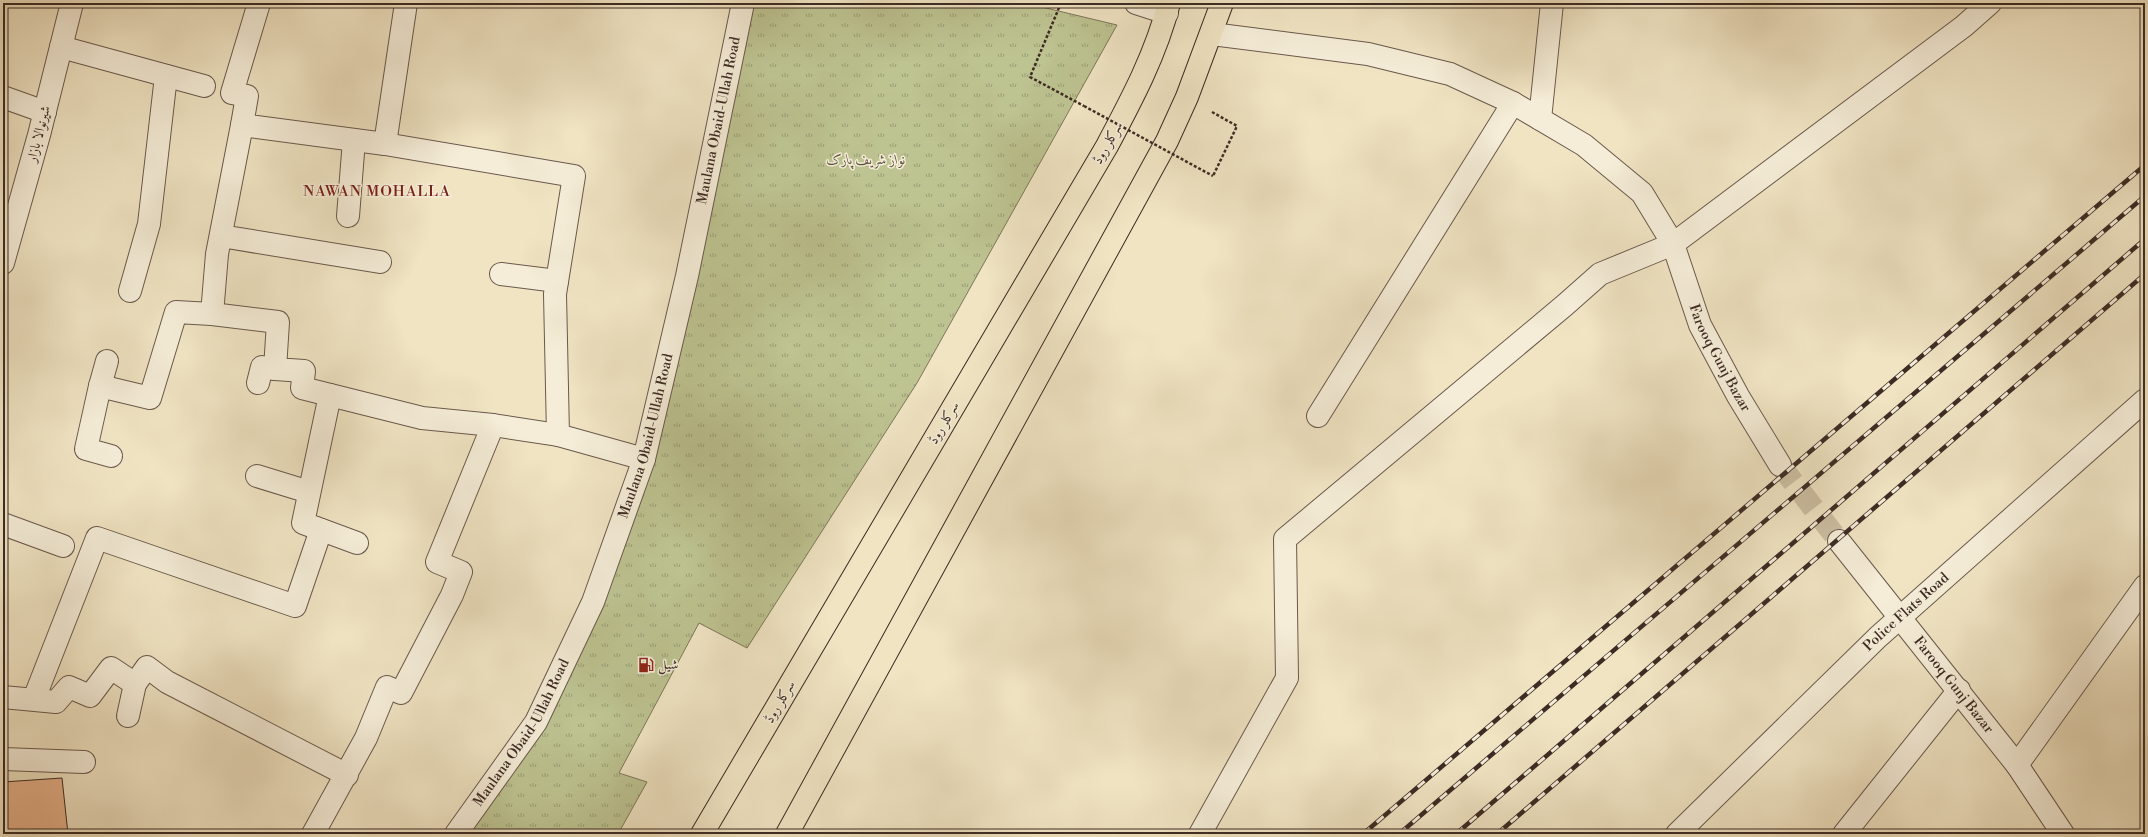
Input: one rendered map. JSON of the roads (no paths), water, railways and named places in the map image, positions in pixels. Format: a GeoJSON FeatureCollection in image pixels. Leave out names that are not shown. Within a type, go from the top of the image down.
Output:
{"type":"FeatureCollection","features":[{"type":"Feature","properties":{"kind":"main road"},"geometry":{"type":"LineString","coordinates":[[787,834],[1167,141],[1212,34],[1222,3]]}},
{"type":"Feature","properties":{"kind":"main road","name":"سرکلر روڈ"},"geometry":{"type":"LineString","coordinates":[[707,832],[1107,146],[1138,89],[1155,48],[1168,8]]}},
{"type":"Feature","properties":{"kind":"street","name":"شیرنوالا بازار"},"geometry":{"type":"LineString","coordinates":[[3,263],[45,112],[72,3]]}},
{"type":"Feature","properties":{"kind":"street"},"geometry":{"type":"LineString","coordinates":[[212,314],[221,236],[247,96],[232,94],[259,3]]}},
{"type":"Feature","properties":{"kind":"street"},"geometry":{"type":"LineString","coordinates":[[385,144],[406,3]]}},
{"type":"Feature","properties":{"kind":"street","name":"Maulana Obaid-Ullah Road"},"geometry":{"type":"LineString","coordinates":[[456,834],[536,722],[594,602],[644,459],[687,276],[743,3]]}},
{"type":"Feature","properties":{"kind":"street"},"geometry":{"type":"LineString","coordinates":[[1136,3],[1168,8]]}},
{"type":"Feature","properties":{"kind":"street"},"geometry":{"type":"LineString","coordinates":[[1540,119],[1552,3]]}},
{"type":"Feature","properties":{"kind":"street"},"geometry":{"type":"LineString","coordinates":[[1200,834],[1287,678],[1285,539],[1565,306],[1600,274],[1673,244],[1958,30],[1990,3]]}},
{"type":"Feature","properties":{"kind":"street","name":"Farooq Gunj Bazar"},"geometry":{"type":"LineString","coordinates":[[1212,34],[1368,54],[1450,74],[1514,103],[1584,145],[1642,193],[1673,244],[1700,325],[1738,396],[1780,465]]}},
{"type":"Feature","properties":{"kind":"street"},"geometry":{"type":"LineString","coordinates":[[61,47],[204,86]]}},
{"type":"Feature","properties":{"kind":"street"},"geometry":{"type":"LineString","coordinates":[[130,291],[149,224],[166,76]]}},
{"type":"Feature","properties":{"kind":"street"},"geometry":{"type":"LineString","coordinates":[[3,97],[45,112]]}},
{"type":"Feature","properties":{"kind":"street"},"geometry":{"type":"LineString","coordinates":[[1318,416],[1514,103]]}},
{"type":"Feature","properties":{"kind":"street"},"geometry":{"type":"LineString","coordinates":[[242,124],[385,144],[574,176],[555,294],[558,436]]}},
{"type":"Feature","properties":{"kind":"street"},"geometry":{"type":"LineString","coordinates":[[348,216],[354,140]]}},
{"type":"Feature","properties":{"kind":"street"},"geometry":{"type":"LineString","coordinates":[[221,236],[380,262]]}},
{"type":"Feature","properties":{"kind":"street"},"geometry":{"type":"LineString","coordinates":[[501,274],[557,281]]}},
{"type":"Feature","properties":{"kind":"street"},"geometry":{"type":"LineString","coordinates":[[100,386],[150,398],[176,312],[212,314],[278,322],[275,369]]}},
{"type":"Feature","properties":{"kind":"street"},"geometry":{"type":"LineString","coordinates":[[107,361],[86,449],[111,456]]}},
{"type":"Feature","properties":{"kind":"street"},"geometry":{"type":"LineString","coordinates":[[258,384],[262,367],[304,371],[302,388],[422,418],[493,425],[558,436],[644,459]]}},
{"type":"Feature","properties":{"kind":"street"},"geometry":{"type":"LineString","coordinates":[[330,395],[303,523],[357,542]]}},
{"type":"Feature","properties":{"kind":"street","name":"Police Flats Road"},"geometry":{"type":"LineString","coordinates":[[1677,834],[1899,618],[2145,400]]}},
{"type":"Feature","properties":{"kind":"street"},"geometry":{"type":"LineString","coordinates":[[313,834],[347,775],[366,738],[387,687],[401,694],[452,595],[461,572],[437,562],[493,425]]}},
{"type":"Feature","properties":{"kind":"street"},"geometry":{"type":"LineString","coordinates":[[257,476],[309,492]]}},
{"type":"Feature","properties":{"kind":"street"},"geometry":{"type":"LineString","coordinates":[[3,524],[63,546]]}},
{"type":"Feature","properties":{"kind":"street"},"geometry":{"type":"LineString","coordinates":[[34,699],[97,538],[295,606],[321,530]]}},
{"type":"Feature","properties":{"kind":"street","name":"Farooq Gunj Bazar"},"geometry":{"type":"LineString","coordinates":[[1839,541],[2017,765],[2059,832]]}},
{"type":"Feature","properties":{"kind":"street"},"geometry":{"type":"LineString","coordinates":[[2017,765],[2145,586]]}},
{"type":"Feature","properties":{"kind":"street"},"geometry":{"type":"LineString","coordinates":[[128,716],[135,684],[147,667],[167,682],[347,775]]}},
{"type":"Feature","properties":{"kind":"street"},"geometry":{"type":"LineString","coordinates":[[3,697],[56,702],[69,687],[90,696],[110,668],[135,684]]}},
{"type":"Feature","properties":{"kind":"street"},"geometry":{"type":"LineString","coordinates":[[1844,834],[1958,690]]}},
{"type":"Feature","properties":{"kind":"street"},"geometry":{"type":"LineString","coordinates":[[3,759],[84,762]]}},
{"type":"Feature","properties":{"kind":"tunnel"},"geometry":{"type":"LineString","coordinates":[[1780,465],[1839,541]]}},
{"type":"Feature","properties":{"kind":"railway"},"geometry":{"type":"LineString","coordinates":[[1363,834],[2145,165]]}},
{"type":"Feature","properties":{"kind":"railway"},"geometry":{"type":"LineString","coordinates":[[1399,834],[2145,196]]}},
{"type":"Feature","properties":{"kind":"railway"},"geometry":{"type":"LineString","coordinates":[[1456,834],[2145,239]]}},
{"type":"Feature","properties":{"kind":"railway"},"geometry":{"type":"LineString","coordinates":[[1497,834],[2145,274]]}},
{"type":"Feature","properties":{"kind":"place","name":"شیل"},"geometry":{"type":"Point","coordinates":[646,665]}},
{"type":"Feature","properties":{"kind":"district","name":"NAWAN MOHALLA"},"geometry":{"type":"Point","coordinates":[377,191]}},
{"type":"Feature","properties":{"kind":"park label","name":"نواز شریف پارک"},"geometry":{"type":"Point","coordinates":[866,160]}}]}
